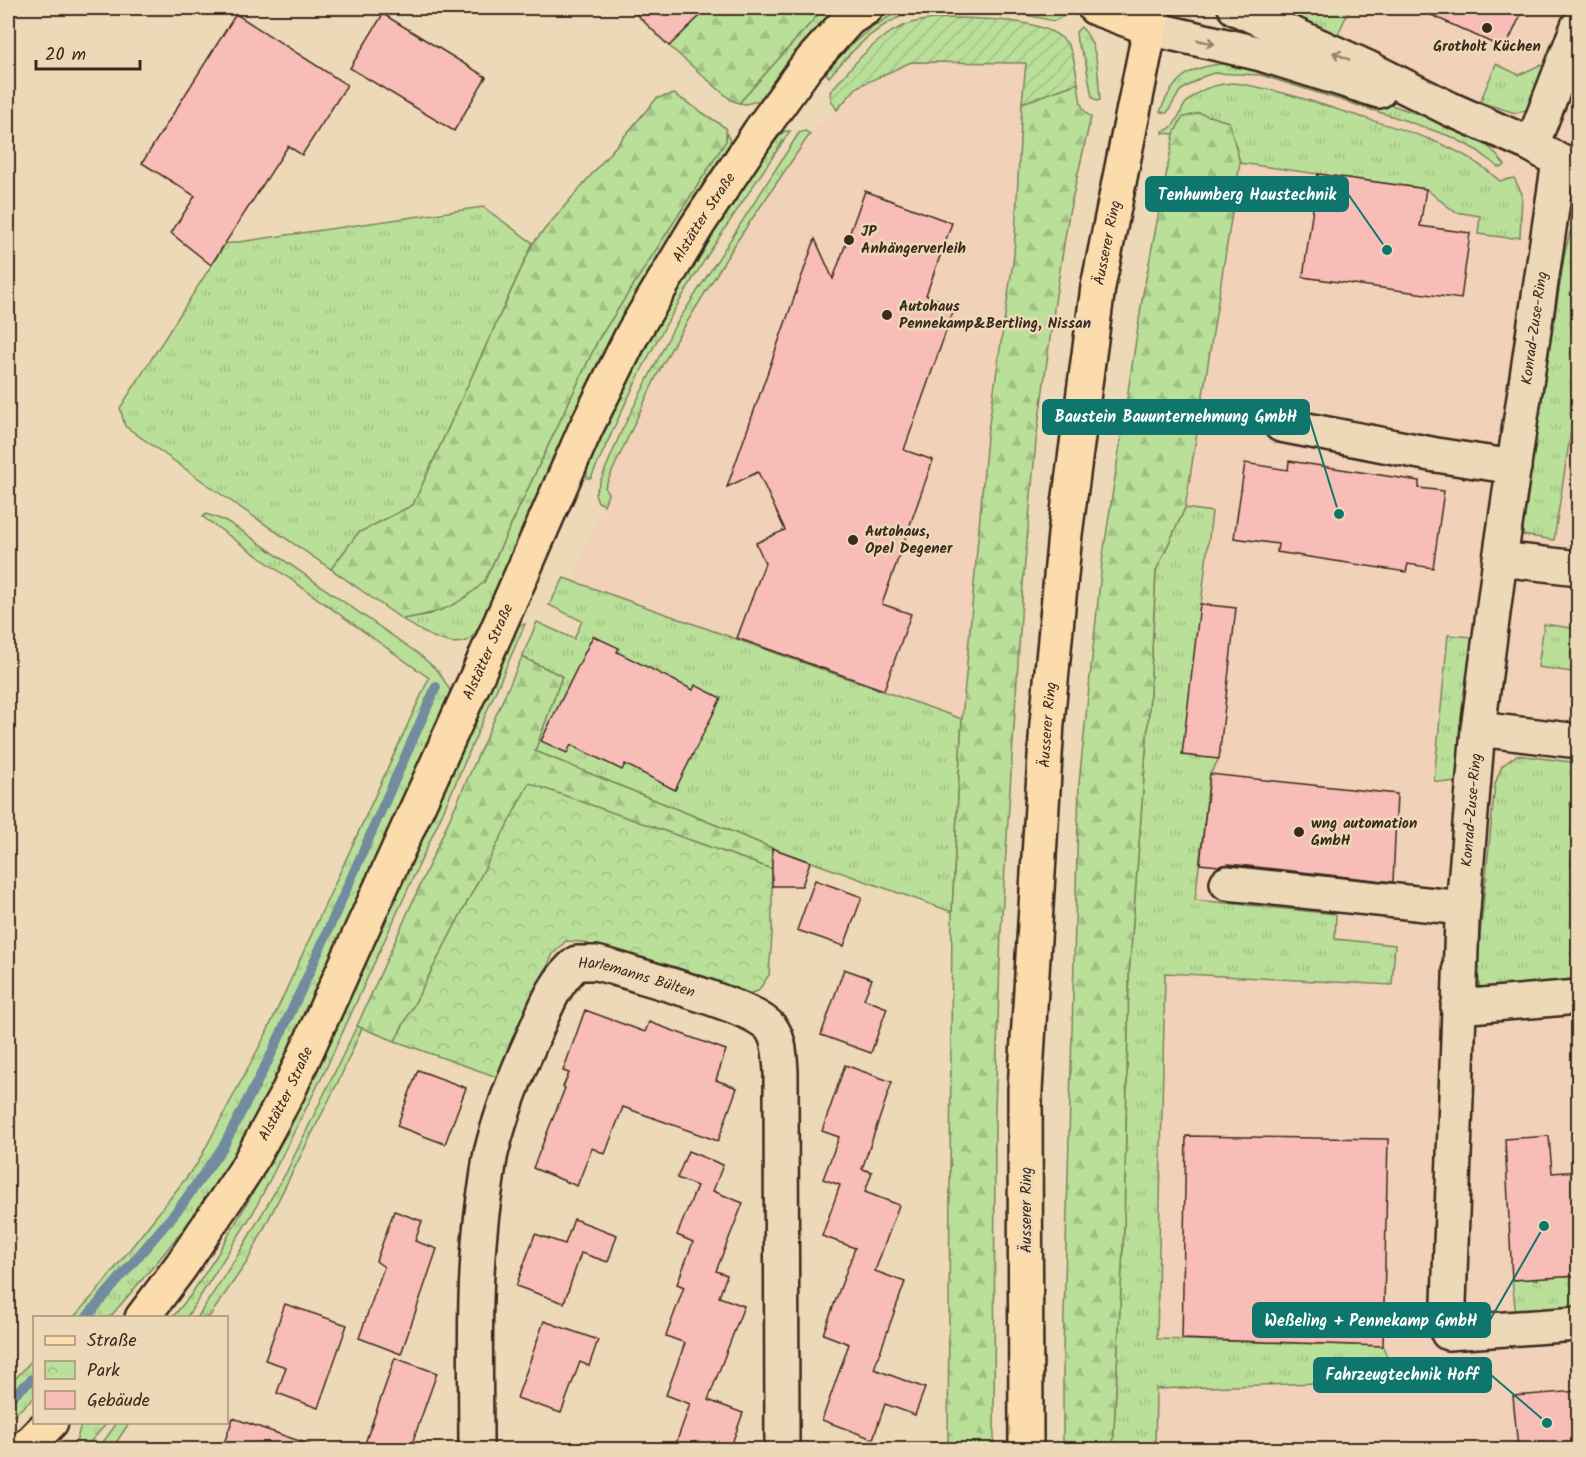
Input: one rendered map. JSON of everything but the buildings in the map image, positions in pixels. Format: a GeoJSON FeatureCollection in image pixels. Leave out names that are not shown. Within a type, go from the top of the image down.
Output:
{"type":"FeatureCollection","features":[{"type":"Feature","properties":{"kind":"main road","name":"Alstätter Straße"},"geometry":{"type":"LineString","coordinates":[[143,1316],[181,1266],[245,1172],[288,1092],[477,676],[585,430],[633,333],[697,226],[760,131],[806,68],[849,19],[866,8]]}},
{"type":"Feature","properties":{"kind":"main road"},"geometry":{"type":"LineString","coordinates":[[1095,8],[1151,18]]}},
{"type":"Feature","properties":{"kind":"main road","name":"Äusserer Ring"},"geometry":{"type":"LineString","coordinates":[[1026,1449],[1025,1090],[1047,723],[1065,534],[1098,287],[1151,18]]}},
{"type":"Feature","properties":{"kind":"street"},"geometry":{"type":"LineString","coordinates":[[1235,8],[1366,67],[1450,110],[1556,158]]}},
{"type":"Feature","properties":{"kind":"street"},"geometry":{"type":"LineString","coordinates":[[1151,18],[1359,87],[1450,110]]}},
{"type":"Feature","properties":{"kind":"street","name":"Konrad-Zuse-Ring"},"geometry":{"type":"LineString","coordinates":[[1578,26],[1556,158],[1478,729],[1463,908],[1458,1007],[1448,1333],[1578,1324]]}},
{"type":"Feature","properties":{"kind":"street"},"geometry":{"type":"LineString","coordinates":[[1281,425],[1436,455],[1514,467]]}},
{"type":"Feature","properties":{"kind":"street"},"geometry":{"type":"LineString","coordinates":[[1500,559],[1578,568]]}},
{"type":"Feature","properties":{"kind":"street"},"geometry":{"type":"LineString","coordinates":[[1478,729],[1578,741]]}},
{"type":"Feature","properties":{"kind":"street"},"geometry":{"type":"LineString","coordinates":[[1227,883],[1463,908]]}},
{"type":"Feature","properties":{"kind":"street","name":"Harlemanns Bülten"},"geometry":{"type":"LineString","coordinates":[[476,1449],[474,1326],[480,1226],[491,1155],[501,1116],[519,1067],[555,988],[564,974],[577,963],[596,963],[725,1004],[753,1015],[773,1029],[780,1052],[781,1072],[782,1449]]}},
{"type":"Feature","properties":{"kind":"street"},"geometry":{"type":"LineString","coordinates":[[1458,1007],[1578,997]]}},
{"type":"Feature","properties":{"kind":"shaded area"},"geometry":{"type":"Polygon","coordinates":[[[1246,8],[1578,8],[1578,1449],[1155,1450],[1164,972],[1185,508],[1240,163],[1235,109],[1246,8]]]}},
{"type":"Feature","properties":{"kind":"shaded area"},"geometry":{"type":"Polygon","coordinates":[[[911,62],[1026,63],[1014,255],[987,437],[962,719],[577,583],[576,572],[608,494],[605,487],[656,377],[737,241],[810,134],[837,110],[857,87],[911,62]]]}},
{"type":"Feature","properties":{"kind":"shaded area"},"geometry":{"type":"Polygon","coordinates":[[[8,406],[15,418],[18,435],[17,453],[8,471],[8,406]]]}},
{"type":"Feature","properties":{"kind":"green space"},"geometry":{"type":"Polygon","coordinates":[[[708,8],[824,8],[739,103],[731,100],[669,46],[708,8]]]}},
{"type":"Feature","properties":{"kind":"green space"},"geometry":{"type":"Polygon","coordinates":[[[824,8],[842,8],[763,100],[739,103],[824,8]]]}},
{"type":"Feature","properties":{"kind":"green space"},"geometry":{"type":"Polygon","coordinates":[[[906,8],[935,8],[907,14],[881,27],[848,55],[829,77],[825,72],[852,44],[872,28],[906,8]]]}},
{"type":"Feature","properties":{"kind":"green space"},"geometry":{"type":"Polygon","coordinates":[[[972,8],[1052,8],[1066,15],[1054,21],[1018,13],[972,8]]]}},
{"type":"Feature","properties":{"kind":"green space"},"geometry":{"type":"Polygon","coordinates":[[[1262,8],[1350,8],[1337,36],[1262,8]]]}},
{"type":"Feature","properties":{"kind":"green space"},"geometry":{"type":"Polygon","coordinates":[[[957,18],[1015,22],[1057,34],[1066,42],[1071,51],[1078,83],[1022,103],[1026,63],[911,62],[857,87],[837,110],[831,100],[830,92],[878,41],[902,26],[915,22],[957,18]]]}},
{"type":"Feature","properties":{"kind":"green space"},"geometry":{"type":"Polygon","coordinates":[[[1081,27],[1087,34],[1094,51],[1100,100],[1097,101],[1092,97],[1085,59],[1077,42],[1076,32],[1081,27]]]}},
{"type":"Feature","properties":{"kind":"green space"},"geometry":{"type":"Polygon","coordinates":[[[1237,63],[1353,92],[1459,128],[1476,137],[1505,165],[1498,167],[1478,151],[1452,137],[1261,75],[1214,73],[1202,77],[1180,91],[1167,113],[1160,112],[1173,87],[1189,73],[1210,66],[1237,63]]]}},
{"type":"Feature","properties":{"kind":"green space"},"geometry":{"type":"Polygon","coordinates":[[[1496,64],[1519,75],[1540,65],[1546,67],[1530,109],[1515,113],[1480,102],[1496,64]]]}},
{"type":"Feature","properties":{"kind":"green space"},"geometry":{"type":"Polygon","coordinates":[[[1078,83],[1082,106],[1091,117],[1069,213],[1036,441],[1023,584],[1001,931],[995,1110],[994,1449],[948,1450],[952,912],[962,719],[987,437],[1014,255],[1022,103],[1078,83]]]}},
{"type":"Feature","properties":{"kind":"green space"},"geometry":{"type":"Polygon","coordinates":[[[1233,83],[1290,95],[1432,140],[1464,155],[1500,181],[1514,178],[1522,194],[1520,237],[1478,234],[1480,216],[1455,212],[1426,189],[1240,163],[1229,122],[1199,113],[1182,118],[1174,134],[1163,133],[1174,124],[1186,103],[1196,94],[1213,86],[1233,83]]]}},
{"type":"Feature","properties":{"kind":"green space"},"geometry":{"type":"Polygon","coordinates":[[[674,94],[726,128],[726,141],[598,340],[484,582],[456,604],[402,619],[331,569],[358,533],[413,505],[533,243],[657,98],[674,94]]]}},
{"type":"Feature","properties":{"kind":"green space"},"geometry":{"type":"Polygon","coordinates":[[[1199,113],[1229,122],[1240,163],[1185,508],[1156,571],[1149,711],[1129,975],[1124,1226],[1113,1449],[1063,1449],[1063,1351],[1079,783],[1102,562],[1143,294],[1174,134],[1182,118],[1199,113]]]}},
{"type":"Feature","properties":{"kind":"green space"},"geometry":{"type":"Polygon","coordinates":[[[784,131],[790,131],[711,250],[656,342],[591,478],[587,478],[591,456],[657,325],[705,245],[768,150],[784,131]]]}},
{"type":"Feature","properties":{"kind":"green space"},"geometry":{"type":"Polygon","coordinates":[[[805,131],[810,134],[737,241],[676,340],[656,377],[605,487],[608,494],[604,505],[598,502],[595,494],[621,432],[673,329],[799,133],[805,131]]]}},
{"type":"Feature","properties":{"kind":"green space"},"geometry":{"type":"Polygon","coordinates":[[[727,134],[732,145],[671,237],[608,343],[479,626],[471,638],[455,643],[445,641],[435,638],[402,619],[431,614],[484,582],[598,340],[725,141],[727,134]]]}},
{"type":"Feature","properties":{"kind":"green space"},"geometry":{"type":"Polygon","coordinates":[[[483,207],[533,243],[413,505],[358,533],[331,569],[125,426],[120,408],[225,244],[483,207]]]}},
{"type":"Feature","properties":{"kind":"green space"},"geometry":{"type":"Polygon","coordinates":[[[1578,223],[1578,385],[1554,540],[1523,535],[1523,518],[1565,252],[1570,232],[1578,223]]]}},
{"type":"Feature","properties":{"kind":"green space"},"geometry":{"type":"Polygon","coordinates":[[[1185,508],[1212,512],[1183,754],[1219,759],[1210,774],[1195,900],[1336,914],[1335,939],[1395,945],[1392,985],[1165,973],[1157,1339],[1383,1346],[1395,1380],[1156,1389],[1155,1449],[1113,1450],[1124,1226],[1129,975],[1149,711],[1156,571],[1185,508]]]}},
{"type":"Feature","properties":{"kind":"green space"},"geometry":{"type":"Polygon","coordinates":[[[206,514],[226,521],[242,531],[420,655],[439,672],[451,692],[279,1072],[242,1143],[203,1204],[111,1316],[75,1316],[197,1164],[265,1036],[429,678],[203,517],[206,514]]]}},
{"type":"Feature","properties":{"kind":"green space"},"geometry":{"type":"Polygon","coordinates":[[[564,578],[962,719],[952,912],[772,848],[535,751],[562,676],[522,657],[537,622],[574,639],[582,621],[549,605],[564,578]]]}},
{"type":"Feature","properties":{"kind":"green space"},"geometry":{"type":"Polygon","coordinates":[[[525,624],[439,821],[324,1073],[253,1213],[188,1316],[174,1316],[217,1255],[289,1130],[517,626],[525,624]]]}},
{"type":"Feature","properties":{"kind":"green space"},"geometry":{"type":"Polygon","coordinates":[[[1544,624],[1578,629],[1578,673],[1538,667],[1544,624]]]}},
{"type":"Feature","properties":{"kind":"green space"},"geometry":{"type":"Polygon","coordinates":[[[1448,635],[1472,637],[1461,726],[1459,783],[1434,781],[1448,635]]]}},
{"type":"Feature","properties":{"kind":"green space"},"geometry":{"type":"Polygon","coordinates":[[[522,657],[562,676],[535,751],[772,848],[772,869],[529,784],[395,1041],[357,1026],[522,657]]]}},
{"type":"Feature","properties":{"kind":"green space"},"geometry":{"type":"Polygon","coordinates":[[[1517,755],[1578,763],[1578,987],[1502,995],[1480,988],[1477,968],[1495,784],[1502,766],[1517,755]]]}},
{"type":"Feature","properties":{"kind":"green space"},"geometry":{"type":"Polygon","coordinates":[[[529,783],[772,869],[772,935],[769,975],[758,991],[741,996],[582,942],[566,941],[553,954],[508,1050],[500,1078],[395,1041],[529,783]]]}},
{"type":"Feature","properties":{"kind":"green space"},"geometry":{"type":"Polygon","coordinates":[[[357,1026],[362,1028],[341,1076],[247,1262],[210,1316],[198,1316],[239,1253],[286,1173],[357,1026]]]}},
{"type":"Feature","properties":{"kind":"green space"},"geometry":{"type":"Polygon","coordinates":[[[1578,1276],[1578,1310],[1516,1315],[1512,1280],[1578,1276]]]}},
{"type":"Feature","properties":{"kind":"green space"},"geometry":{"type":"Polygon","coordinates":[[[33,1359],[33,1399],[8,1420],[8,1384],[33,1359]]]}},
{"type":"Feature","properties":{"kind":"green space"},"geometry":{"type":"Polygon","coordinates":[[[83,1424],[106,1424],[84,1449],[74,1449],[83,1424]]]}},
{"type":"Feature","properties":{"kind":"green space"},"geometry":{"type":"Polygon","coordinates":[[[116,1424],[128,1424],[112,1449],[98,1449],[116,1424]]]}},
{"type":"Feature","properties":{"kind":"waterway"},"geometry":{"type":"LineString","coordinates":[[88,1316],[180,1207],[223,1147],[268,1061],[309,973],[436,687]]}},
{"type":"Feature","properties":{"kind":"waterway"},"geometry":{"type":"LineString","coordinates":[[8,1399],[33,1379]]}},
{"type":"Feature","properties":{"kind":"place","name":"Grotholt Küchen"},"geometry":{"type":"Point","coordinates":[1487,28]}},
{"type":"Feature","properties":{"kind":"place","name":"JP Anhängerverleih"},"geometry":{"type":"Point","coordinates":[849,240]}},
{"type":"Feature","properties":{"kind":"place","name":"Tenhumberg Haustechnik"},"geometry":{"type":"Point","coordinates":[1387,250]}},
{"type":"Feature","properties":{"kind":"place","name":"Autohaus Pennekamp&Bertling, Nissan"},"geometry":{"type":"Point","coordinates":[887,315]}},
{"type":"Feature","properties":{"kind":"place","name":"Baustein Bauunternehmung GmbH"},"geometry":{"type":"Point","coordinates":[1339,514]}},
{"type":"Feature","properties":{"kind":"place","name":"Autohaus, Opel Degener"},"geometry":{"type":"Point","coordinates":[853,540]}},
{"type":"Feature","properties":{"kind":"place","name":"wng automation GmbH"},"geometry":{"type":"Point","coordinates":[1299,832]}},
{"type":"Feature","properties":{"kind":"place","name":"Weßeling + Pennekamp GmbH"},"geometry":{"type":"Point","coordinates":[1544,1226]}},
{"type":"Feature","properties":{"kind":"place","name":"Fahrzeugtechnik Hoff"},"geometry":{"type":"Point","coordinates":[1547,1423]}}]}
